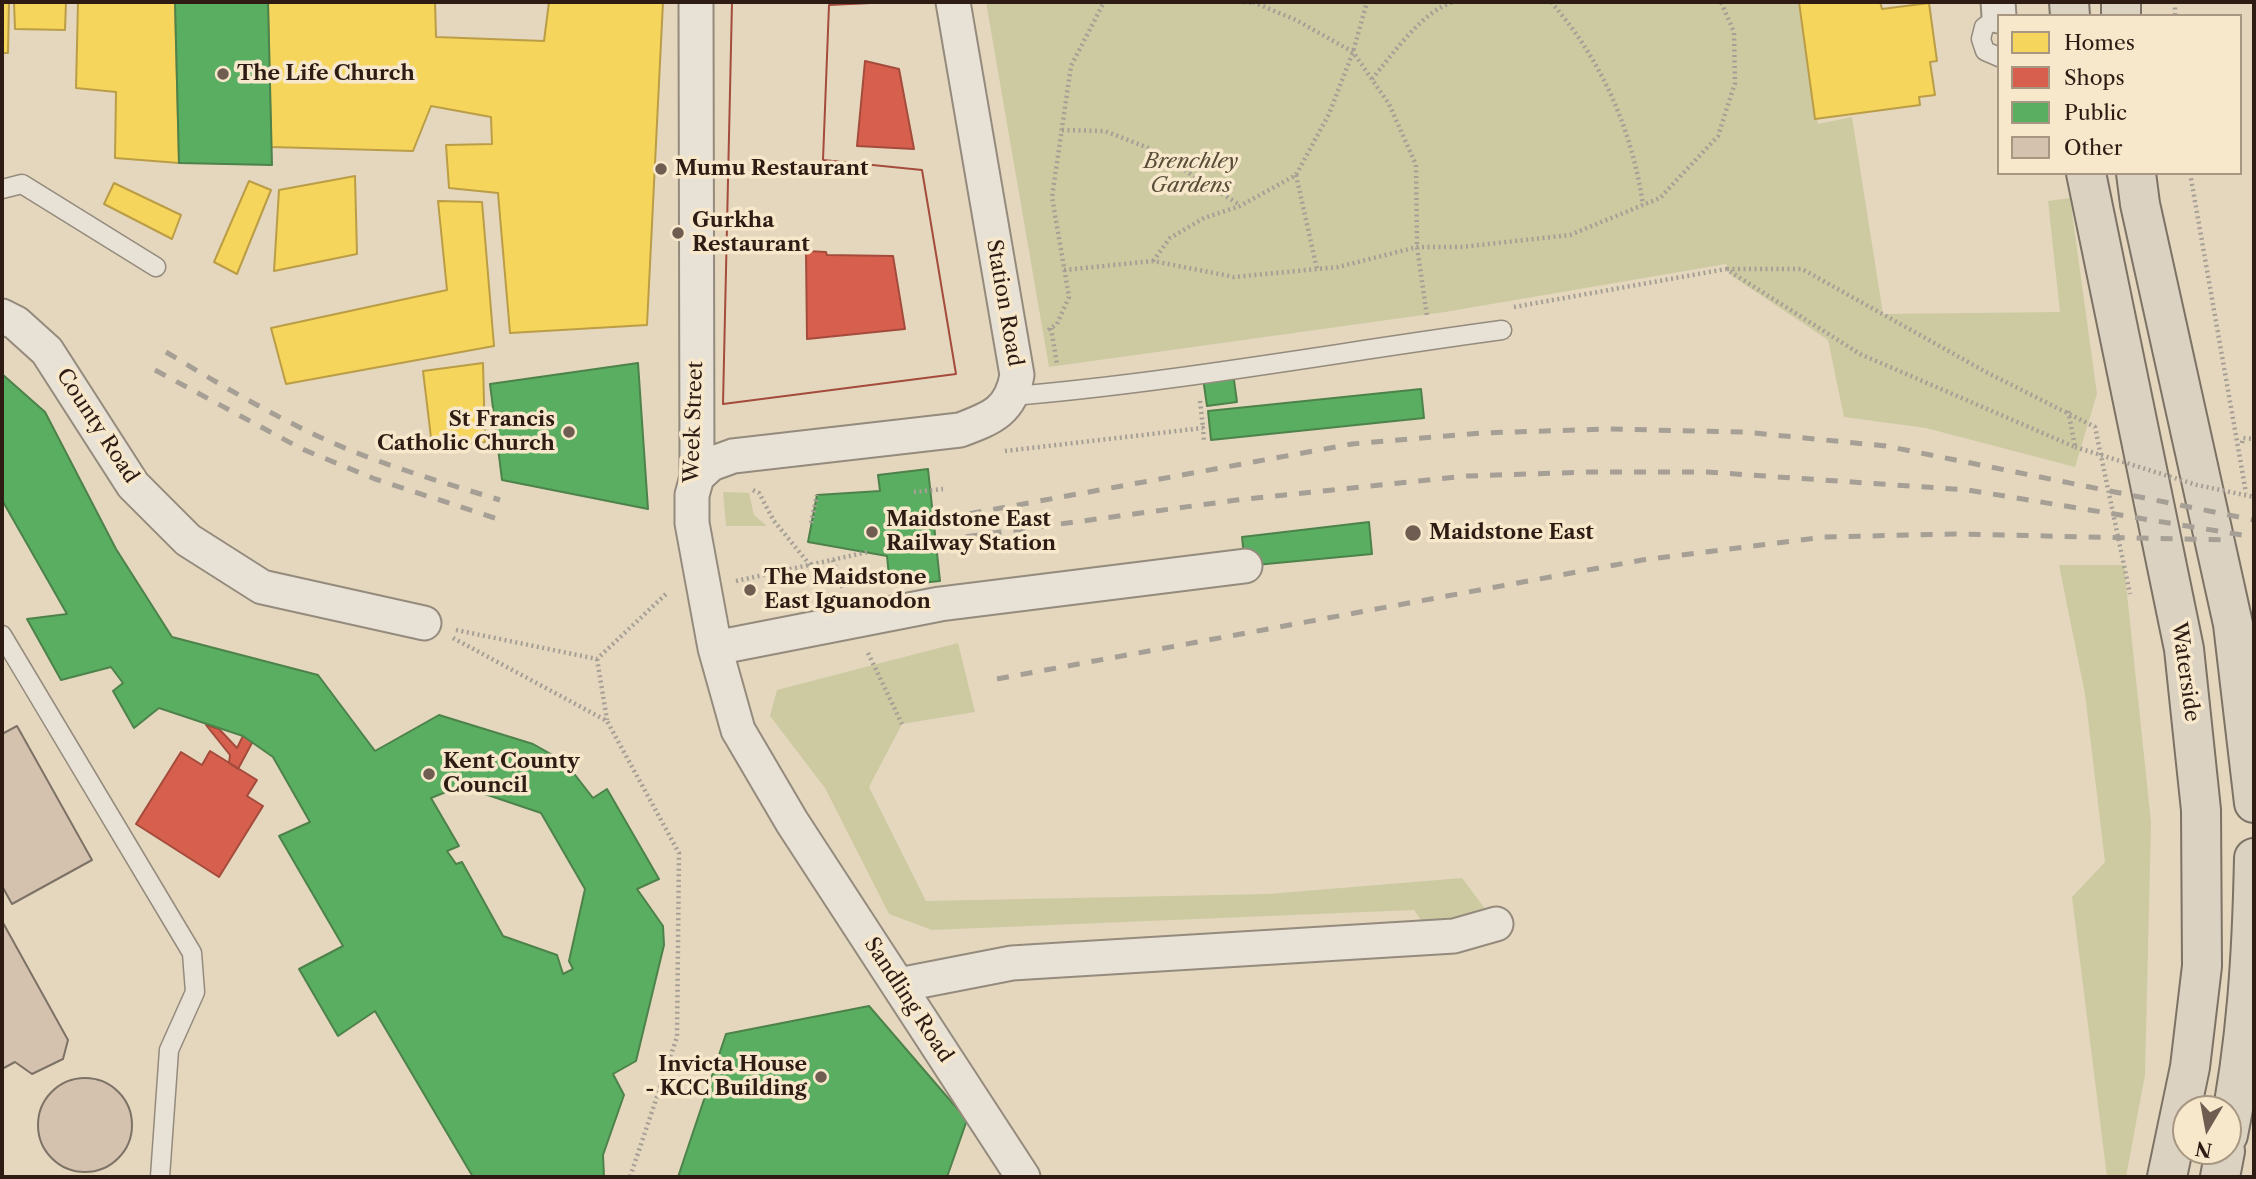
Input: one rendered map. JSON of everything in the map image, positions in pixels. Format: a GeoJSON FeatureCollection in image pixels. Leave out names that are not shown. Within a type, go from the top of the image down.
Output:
{"type":"FeatureCollection","features":[{"type":"Feature","properties":{"kind":"highway","name":"Waterside"},"geometry":{"type":"LineString","coordinates":[[2086,175],[2184,649],[2202,810],[2202,966],[2190,1067],[2167,1177]]}},
{"type":"Feature","properties":{"kind":"highway"},"geometry":{"type":"LineString","coordinates":[[2136,175],[2140,204],[2233,624],[2254,803]]}},
{"type":"Feature","properties":{"kind":"highway"},"geometry":{"type":"LineString","coordinates":[[2236,1095],[2252,973],[2254,858]]}},
{"type":"Feature","properties":{"kind":"street","name":"Week Street"},"geometry":{"type":"LineString","coordinates":[[696,2],[697,477],[692,495],[692,523],[715,648],[738,730],[792,822]]}},
{"type":"Feature","properties":{"kind":"street","name":"Station Road"},"geometry":{"type":"LineString","coordinates":[[953,2],[1017,375],[1003,407]]}},
{"type":"Feature","properties":{"kind":"street","name":"County Road"},"geometry":{"type":"LineString","coordinates":[[2,316],[16,323],[47,351],[133,485],[188,540],[261,587],[424,623]]}},
{"type":"Feature","properties":{"kind":"street"},"geometry":{"type":"LineString","coordinates":[[697,477],[711,464],[733,456],[960,430],[1003,407]]}},
{"type":"Feature","properties":{"kind":"street"},"geometry":{"type":"LineString","coordinates":[[715,648],[940,604],[1245,566]]}},
{"type":"Feature","properties":{"kind":"street","name":"Sandling Road"},"geometry":{"type":"LineString","coordinates":[[792,822],[1023,1177]]}},
{"type":"Feature","properties":{"kind":"street"},"geometry":{"type":"LineString","coordinates":[[899,985],[1012,963],[1454,936],[1496,924]]}},
{"type":"Feature","properties":{"kind":"lane"},"geometry":{"type":"LineString","coordinates":[[1997,18],[1983,27],[1981,39],[1985,51],[1997,56]]}},
{"type":"Feature","properties":{"kind":"lane"},"geometry":{"type":"LineString","coordinates":[[2,189],[22,184],[156,267]]}},
{"type":"Feature","properties":{"kind":"lane"},"geometry":{"type":"LineString","coordinates":[[1003,407],[1312,355],[1502,330]]}},
{"type":"Feature","properties":{"kind":"lane"},"geometry":{"type":"LineString","coordinates":[[2,635],[192,953],[195,992],[169,1049],[160,1177]]}},
{"type":"Feature","properties":{"kind":"path"},"geometry":{"type":"LineString","coordinates":[[1013,354],[1057,324],[1069,297],[1052,197],[1071,66],[1104,2]]}},
{"type":"Feature","properties":{"kind":"path"},"geometry":{"type":"LineString","coordinates":[[1244,2],[1254,3],[1296,20],[1353,52],[1389,104],[1416,165],[1417,247],[1427,320],[1440,318]]}},
{"type":"Feature","properties":{"kind":"path"},"geometry":{"type":"LineString","coordinates":[[1153,261],[1170,238],[1204,218],[1240,206],[1296,175],[1329,114],[1353,52],[1367,2]]}},
{"type":"Feature","properties":{"kind":"path"},"geometry":{"type":"LineString","coordinates":[[1372,79],[1402,43],[1441,5],[1454,2]]}},
{"type":"Feature","properties":{"kind":"path"},"geometry":{"type":"LineString","coordinates":[[1551,2],[1581,36],[1605,79],[1640,183],[1643,205]]}},
{"type":"Feature","properties":{"kind":"path"},"geometry":{"type":"LineString","coordinates":[[1064,270],[1153,261],[1234,278],[1338,267],[1417,247],[1461,247],[1570,236],[1660,198],[1718,135],[1735,83],[1734,32],[1721,2]]}},
{"type":"Feature","properties":{"kind":"path"},"geometry":{"type":"LineString","coordinates":[[1062,130],[1105,131],[1150,149],[1240,206]]}},
{"type":"Feature","properties":{"kind":"path"},"geometry":{"type":"LineString","coordinates":[[1296,175],[1317,268]]}},
{"type":"Feature","properties":{"kind":"path"},"geometry":{"type":"LineString","coordinates":[[2190,175],[2247,501]]}},
{"type":"Feature","properties":{"kind":"path"},"geometry":{"type":"LineString","coordinates":[[1726,269],[1860,354],[2075,447],[2197,485],[2254,497]]}},
{"type":"Feature","properties":{"kind":"path"},"geometry":{"type":"LineString","coordinates":[[1502,309],[1726,269],[1802,269],[1986,372],[2068,411],[2095,427],[2130,594]]}},
{"type":"Feature","properties":{"kind":"path"},"geometry":{"type":"LineString","coordinates":[[1051,328],[1057,363],[1062,369]]}},
{"type":"Feature","properties":{"kind":"path"},"geometry":{"type":"LineString","coordinates":[[1003,407],[1001,452],[1203,428],[1204,441]]}},
{"type":"Feature","properties":{"kind":"path"},"geometry":{"type":"LineString","coordinates":[[2068,411],[2075,447]]}},
{"type":"Feature","properties":{"kind":"path"},"geometry":{"type":"LineString","coordinates":[[2242,443],[2243,438],[2254,439]]}},
{"type":"Feature","properties":{"kind":"path"},"geometry":{"type":"LineString","coordinates":[[743,483],[759,493],[774,521],[810,565]]}},
{"type":"Feature","properties":{"kind":"path"},"geometry":{"type":"LineString","coordinates":[[914,492],[943,489]]}},
{"type":"Feature","properties":{"kind":"path"},"geometry":{"type":"LineString","coordinates":[[811,523],[817,495]]}},
{"type":"Feature","properties":{"kind":"path"},"geometry":{"type":"LineString","coordinates":[[734,582],[868,552]]}},
{"type":"Feature","properties":{"kind":"path"},"geometry":{"type":"LineString","coordinates":[[833,560],[839,581]]}},
{"type":"Feature","properties":{"kind":"path"},"geometry":{"type":"LineString","coordinates":[[597,659],[667,593]]}},
{"type":"Feature","properties":{"kind":"path"},"geometry":{"type":"LineString","coordinates":[[424,623],[597,659]]}},
{"type":"Feature","properties":{"kind":"path"},"geometry":{"type":"LineString","coordinates":[[424,623],[607,721]]}},
{"type":"Feature","properties":{"kind":"path"},"geometry":{"type":"LineString","coordinates":[[864,649],[870,656],[902,724]]}},
{"type":"Feature","properties":{"kind":"path"},"geometry":{"type":"LineString","coordinates":[[597,659],[607,721],[679,853],[677,1037],[630,1177]]}},
{"type":"Feature","properties":{"kind":"green space","name":"Brenchley Gardens"},"geometry":{"type":"Polygon","coordinates":[[[986,2],[1798,2],[1818,124],[1852,117],[1883,314],[2060,312],[2048,201],[2070,198],[2097,394],[2075,467],[1926,428],[1844,417],[1828,340],[1732,276],[1726,264],[1445,312],[1049,367],[986,2]]]}},
{"type":"Feature","properties":{"kind":"green space"},"geometry":{"type":"Polygon","coordinates":[[[723,492],[749,493],[754,515],[767,526],[726,526],[723,492]]]}},
{"type":"Feature","properties":{"kind":"green space"},"geometry":{"type":"Polygon","coordinates":[[[2059,565],[2124,565],[2151,822],[2145,1075],[2126,1177],[2107,1177],[2072,897],[2105,862],[2085,694],[2059,565]]]}},
{"type":"Feature","properties":{"kind":"green space"},"geometry":{"type":"Polygon","coordinates":[[[958,643],[975,712],[902,724],[869,787],[926,901],[1268,894],[1462,878],[1489,914],[1426,927],[1414,910],[932,930],[889,914],[825,788],[770,716],[777,690],[958,643]]]}},
{"type":"Feature","properties":{"kind":"building: Homes"},"geometry":{"type":"Polygon","coordinates":[[[2,2],[9,2],[8,53],[2,53],[2,2]]]}},
{"type":"Feature","properties":{"kind":"building: Homes"},"geometry":{"type":"Polygon","coordinates":[[[14,2],[66,2],[65,30],[15,29],[14,2]]]}},
{"type":"Feature","properties":{"kind":"building: Homes"},"geometry":{"type":"Polygon","coordinates":[[[78,2],[175,2],[179,163],[115,158],[116,92],[76,88],[78,2]]]}},
{"type":"Feature","properties":{"kind":"building: Homes"},"geometry":{"type":"Polygon","coordinates":[[[268,2],[435,2],[436,37],[544,41],[549,2],[663,2],[647,325],[510,333],[498,193],[449,188],[446,145],[492,144],[491,117],[431,106],[413,151],[271,147],[268,2]]]}},
{"type":"Feature","properties":{"kind":"building: Homes"},"geometry":{"type":"Polygon","coordinates":[[[1799,2],[1880,2],[1882,9],[1929,3],[1937,61],[1930,62],[1935,95],[1919,97],[1920,105],[1815,119],[1799,2]]]}},
{"type":"Feature","properties":{"kind":"building: Homes"},"geometry":{"type":"Polygon","coordinates":[[[355,176],[357,254],[274,271],[279,190],[355,176]]]}},
{"type":"Feature","properties":{"kind":"building: Homes"},"geometry":{"type":"Polygon","coordinates":[[[249,181],[271,190],[237,274],[214,262],[249,181]]]}},
{"type":"Feature","properties":{"kind":"building: Homes"},"geometry":{"type":"Polygon","coordinates":[[[114,183],[181,215],[172,239],[104,204],[114,183]]]}},
{"type":"Feature","properties":{"kind":"building: Homes"},"geometry":{"type":"Polygon","coordinates":[[[438,201],[482,202],[494,346],[286,384],[271,328],[447,290],[438,201]]]}},
{"type":"Feature","properties":{"kind":"building: Homes"},"geometry":{"type":"Polygon","coordinates":[[[483,363],[485,442],[432,446],[423,371],[483,363]]]}},
{"type":"Feature","properties":{"kind":"building: Shops"},"geometry":{"type":"Polygon","coordinates":[[[732,2],[892,2],[829,5],[823,160],[922,170],[956,374],[723,404],[732,2]],[[806,251],[807,339],[905,329],[893,256],[827,255],[826,252],[806,251]]]}},
{"type":"Feature","properties":{"kind":"building: Shops"},"geometry":{"type":"Polygon","coordinates":[[[732,2],[892,2],[829,5],[823,160],[922,170],[956,374],[723,404],[732,2]]]}},
{"type":"Feature","properties":{"kind":"building: Shops"},"geometry":{"type":"Polygon","coordinates":[[[865,61],[899,69],[914,149],[857,146],[865,61]]]}},
{"type":"Feature","properties":{"kind":"building: Shops"},"geometry":{"type":"Polygon","coordinates":[[[206,725],[219,729],[237,748],[243,736],[253,741],[238,769],[229,763],[230,755],[206,725]]]}},
{"type":"Feature","properties":{"kind":"building: Shops"},"geometry":{"type":"Polygon","coordinates":[[[210,751],[257,780],[247,796],[263,806],[219,877],[136,824],[181,752],[202,765],[210,751]]]}},
{"type":"Feature","properties":{"kind":"building: Public","name":"The Life Church"},"geometry":{"type":"Polygon","coordinates":[[[175,2],[268,2],[272,165],[179,163],[175,2]]]}},
{"type":"Feature","properties":{"kind":"building: Public","name":"St Francis Catholic Church"},"geometry":{"type":"Polygon","coordinates":[[[638,363],[648,509],[502,480],[490,384],[638,363]]]}},
{"type":"Feature","properties":{"kind":"building: Public"},"geometry":{"type":"Polygon","coordinates":[[[1233,373],[1237,402],[1207,406],[1203,378],[1233,373]]]}},
{"type":"Feature","properties":{"kind":"building: Public","name":"Kent County Council"},"geometry":{"type":"Polygon","coordinates":[[[2,374],[45,412],[116,549],[172,637],[318,675],[375,751],[439,715],[533,744],[565,762],[593,798],[607,789],[659,879],[637,889],[663,926],[664,945],[636,1061],[613,1074],[624,1095],[603,1155],[604,1177],[473,1177],[375,1011],[338,1036],[299,969],[343,946],[279,836],[310,822],[273,757],[243,736],[159,708],[134,728],[113,691],[123,683],[111,667],[61,680],[27,619],[67,614],[2,500],[2,374]],[[461,786],[431,798],[459,846],[447,851],[456,864],[462,862],[503,936],[557,955],[563,974],[573,969],[569,961],[585,889],[541,813],[461,786]]]}},
{"type":"Feature","properties":{"kind":"building: Public"},"geometry":{"type":"Polygon","coordinates":[[[1421,389],[1424,418],[1211,440],[1208,411],[1421,389]]]}},
{"type":"Feature","properties":{"kind":"building: Public","name":"Maidstone East Railway Station"},"geometry":{"type":"Polygon","coordinates":[[[928,469],[940,581],[890,586],[887,556],[808,542],[817,495],[880,491],[878,475],[928,469]]]}},
{"type":"Feature","properties":{"kind":"building: Public"},"geometry":{"type":"Polygon","coordinates":[[[1369,522],[1372,554],[1245,566],[1242,537],[1369,522]]]}},
{"type":"Feature","properties":{"kind":"building: Public","name":"Invicta House - KCC Building"},"geometry":{"type":"Polygon","coordinates":[[[869,1006],[967,1120],[947,1177],[678,1177],[726,1034],[869,1006]]]}},
{"type":"Feature","properties":{"kind":"building: Other"},"geometry":{"type":"Polygon","coordinates":[[[17,726],[92,860],[12,904],[2,886],[2,734],[17,726]]]}},
{"type":"Feature","properties":{"kind":"building: Other"},"geometry":{"type":"Polygon","coordinates":[[[2,921],[68,1040],[63,1059],[32,1074],[15,1062],[2,1069],[2,921]]]}},
{"type":"Feature","properties":{"kind":"building: Other"},"geometry":{"type":"Polygon","coordinates":[[[85,1078],[103,1081],[118,1092],[129,1107],[132,1125],[129,1143],[118,1158],[103,1169],[85,1172],[67,1169],[52,1158],[41,1143],[38,1125],[41,1107],[52,1092],[67,1081],[85,1078]]]}},
{"type":"Feature","properties":{"kind":"railway"},"geometry":{"type":"LineString","coordinates":[[166,352],[253,403],[330,442],[402,469],[500,500]]}},
{"type":"Feature","properties":{"kind":"railway"},"geometry":{"type":"LineString","coordinates":[[155,370],[302,449],[375,479],[501,520]]}},
{"type":"Feature","properties":{"kind":"railway"},"geometry":{"type":"LineString","coordinates":[[946,518],[1352,444],[1481,433],[1607,429],[1744,432],[1886,446],[2254,520]]}},
{"type":"Feature","properties":{"kind":"railway"},"geometry":{"type":"LineString","coordinates":[[942,540],[1237,500],[1467,476],[1589,472],[1707,472],[1968,490],[2254,537]]}},
{"type":"Feature","properties":{"kind":"railway"},"geometry":{"type":"LineString","coordinates":[[997,679],[1642,560],[1824,537],[1955,534],[2230,540]]}},
{"type":"Feature","properties":{"kind":"place","name":"The Life Church"},"geometry":{"type":"Point","coordinates":[223,74]}},
{"type":"Feature","properties":{"kind":"place","name":"Mumu Restaurant"},"geometry":{"type":"Point","coordinates":[661,169]}},
{"type":"Feature","properties":{"kind":"place","name":"Gurkha Restaurant"},"geometry":{"type":"Point","coordinates":[678,233]}},
{"type":"Feature","properties":{"kind":"place","name":"St Francis Catholic Church"},"geometry":{"type":"Point","coordinates":[569,432]}},
{"type":"Feature","properties":{"kind":"place","name":"Maidstone East Railway Station"},"geometry":{"type":"Point","coordinates":[872,532]}},
{"type":"Feature","properties":{"kind":"place","name":"Maidstone East"},"geometry":{"type":"Point","coordinates":[1413,533]}},
{"type":"Feature","properties":{"kind":"place","name":"The Maidstone East Iguanodon"},"geometry":{"type":"Point","coordinates":[750,590]}},
{"type":"Feature","properties":{"kind":"place","name":"Kent County Council"},"geometry":{"type":"Point","coordinates":[429,774]}},
{"type":"Feature","properties":{"kind":"place","name":"Invicta House - KCC Building"},"geometry":{"type":"Point","coordinates":[821,1077]}}]}
